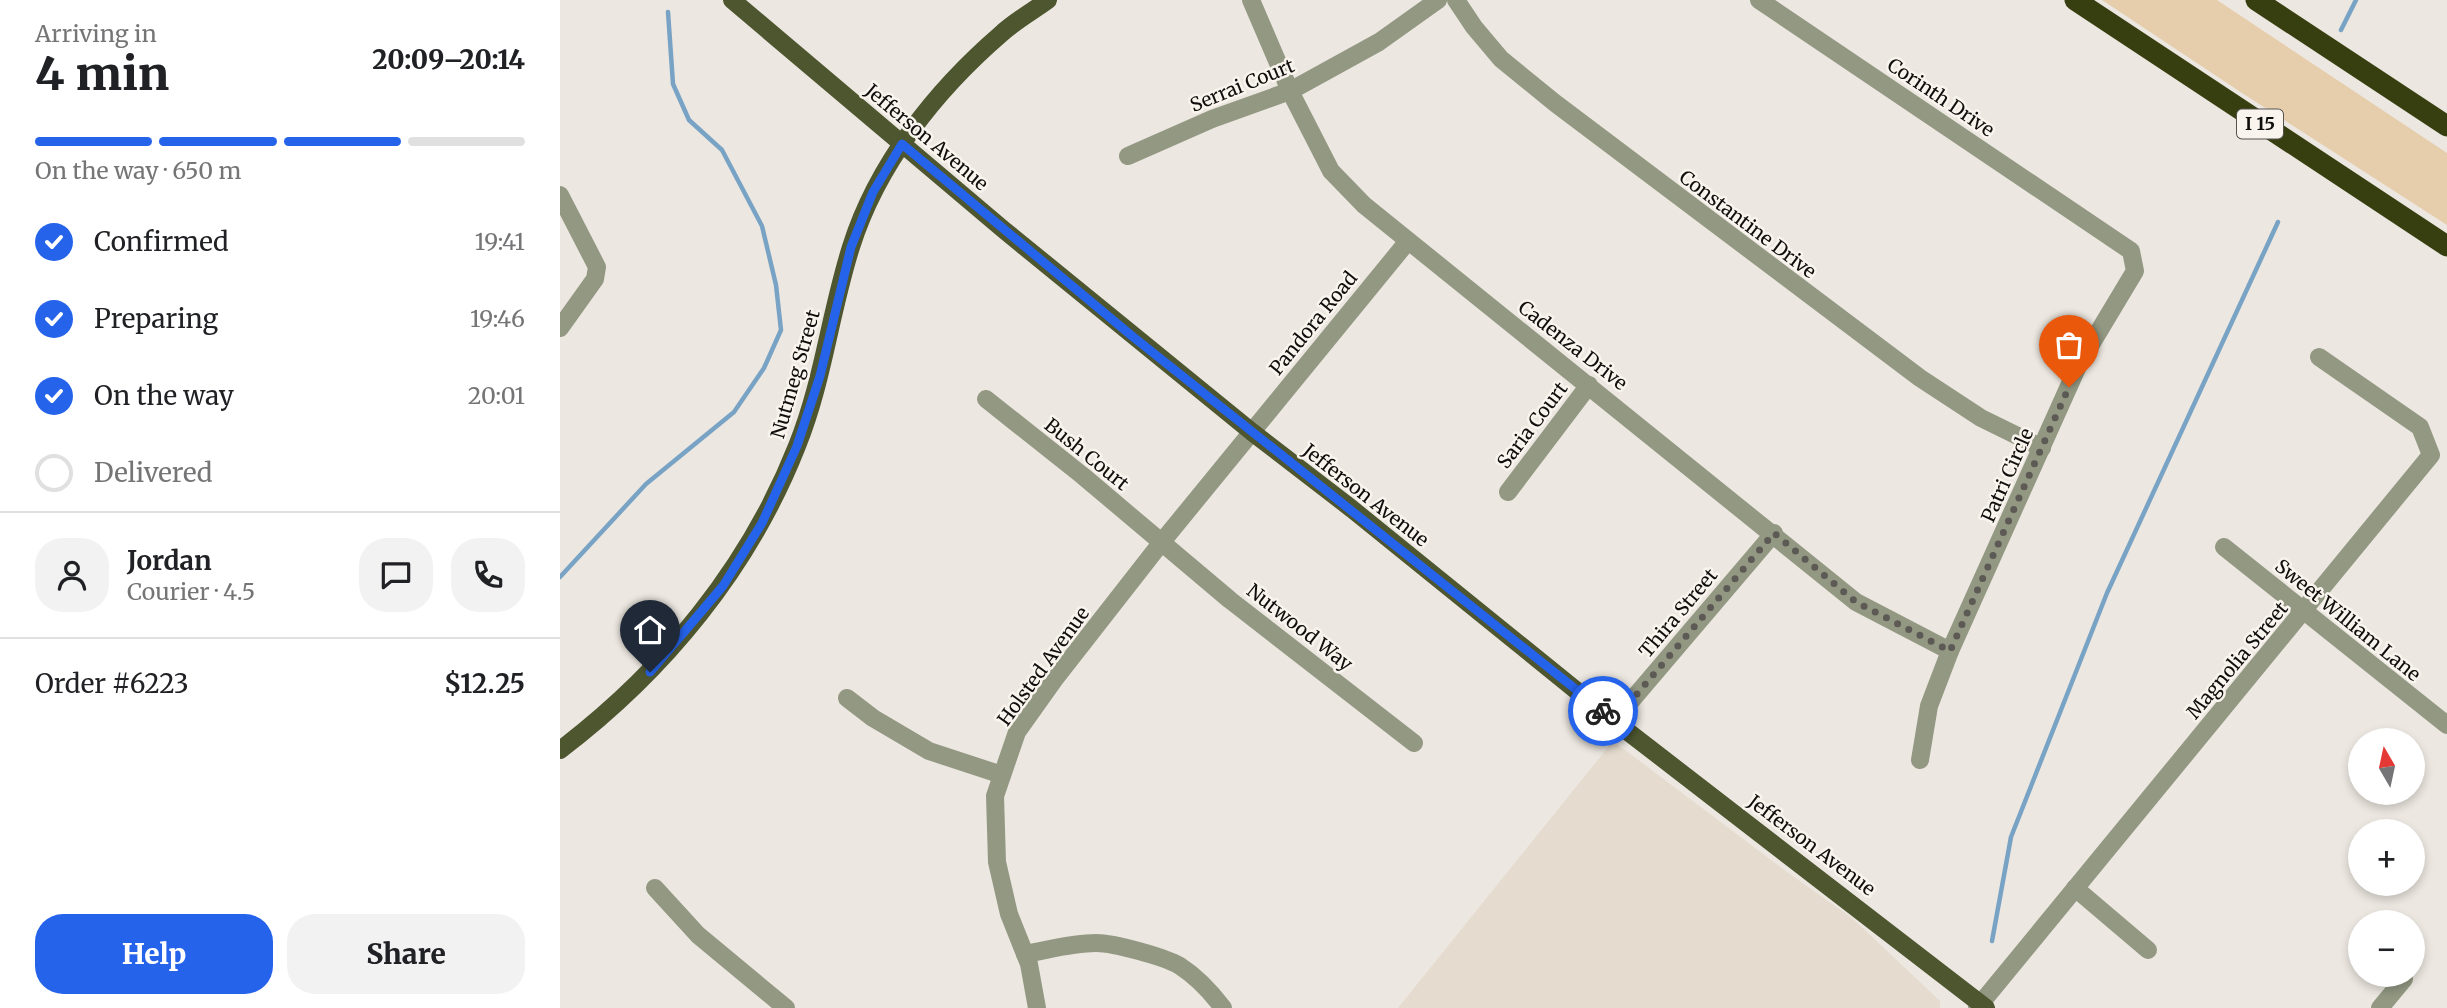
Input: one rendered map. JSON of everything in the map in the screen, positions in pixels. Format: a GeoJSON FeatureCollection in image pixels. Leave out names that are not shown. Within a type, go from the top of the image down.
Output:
{"type":"FeatureCollection","features":[{"type":"Feature","properties":{"kind":"highway","name":"I 15"},"geometry":{"type":"LineString","coordinates":[[2075,0],[2447,246]]}},
{"type":"Feature","properties":{"kind":"highway"},"geometry":{"type":"LineString","coordinates":[[2256,0],[2447,126]]}},
{"type":"Feature","properties":{"kind":"main road","name":"Jefferson Avenue"},"geometry":{"type":"LineString","coordinates":[[732,0],[902,144],[1252,432],[1352,509],[1614,721],[1981,1006]]}},
{"type":"Feature","properties":{"kind":"main road","name":"Nutmeg Street"},"geometry":{"type":"LineString","coordinates":[[560,750],[594,724],[650,672],[723,586],[762,523],[797,446],[820,376],[851,247],[873,192],[902,144],[944,89],[1002,32],[1048,0]]}},
{"type":"Feature","properties":{"kind":"street","name":"Cadenza Drive"},"geometry":{"type":"LineString","coordinates":[[1251,0],[1290,91],[1331,171],[1364,205],[1774,533],[1856,602],[1950,651]]}},
{"type":"Feature","properties":{"kind":"street","name":"Serrai Court"},"geometry":{"type":"LineString","coordinates":[[1128,156],[1212,119],[1290,91],[1379,43],[1438,0]]}},
{"type":"Feature","properties":{"kind":"street","name":"Constantine Drive"},"geometry":{"type":"LineString","coordinates":[[1456,0],[1501,59],[1577,120],[1920,378],[1981,418],[2042,449]]}},
{"type":"Feature","properties":{"kind":"street","name":"Corinth Drive"},"geometry":{"type":"LineString","coordinates":[[1759,0],[2100,229]]}},
{"type":"Feature","properties":{"kind":"street"},"geometry":{"type":"LineString","coordinates":[[560,195],[597,267],[595,279],[560,328]]}},
{"type":"Feature","properties":{"kind":"street","name":"Patri Circle"},"geometry":{"type":"LineString","coordinates":[[1920,760],[1929,706],[1950,651],[2078,366],[2135,271],[2131,251],[2100,229]]}},
{"type":"Feature","properties":{"kind":"street","name":"Pandora Road"},"geometry":{"type":"LineString","coordinates":[[1252,432],[1408,241]]}},
{"type":"Feature","properties":{"kind":"street","name":"Magnolia Street"},"geometry":{"type":"LineString","coordinates":[[1981,1006],[2431,455],[2420,427],[2319,357]]}},
{"type":"Feature","properties":{"kind":"street","name":"Saria Court"},"geometry":{"type":"LineString","coordinates":[[1508,492],[1589,385]]}},
{"type":"Feature","properties":{"kind":"street","name":"Bush Court"},"geometry":{"type":"LineString","coordinates":[[986,398],[1161,543]]}},
{"type":"Feature","properties":{"kind":"street","name":"Holsted Avenue"},"geometry":{"type":"LineString","coordinates":[[1037,1008],[1025,954],[1009,914],[997,862],[995,796],[1017,732],[1161,543],[1252,432]]}},
{"type":"Feature","properties":{"kind":"street","name":"Thira Street"},"geometry":{"type":"LineString","coordinates":[[1614,721],[1774,533]]}},
{"type":"Feature","properties":{"kind":"street","name":"Nutwood Way"},"geometry":{"type":"LineString","coordinates":[[1161,543],[1415,743]]}},
{"type":"Feature","properties":{"kind":"street","name":"Sweet William Lane"},"geometry":{"type":"LineString","coordinates":[[2224,547],[2447,725]]}},
{"type":"Feature","properties":{"kind":"street"},"geometry":{"type":"LineString","coordinates":[[847,698],[873,718],[929,751],[1002,775]]}},
{"type":"Feature","properties":{"kind":"street"},"geometry":{"type":"LineString","coordinates":[[655,888],[698,935],[786,1008]]}},
{"type":"Feature","properties":{"kind":"street"},"geometry":{"type":"LineString","coordinates":[[2075,888],[2148,950]]}},
{"type":"Feature","properties":{"kind":"street"},"geometry":{"type":"LineString","coordinates":[[1025,954],[1063,946],[1097,943],[1135,951],[1179,965],[1210,990],[1223,1008]]}},
{"type":"Feature","properties":{"kind":"street"},"geometry":{"type":"LineString","coordinates":[[2379,1008],[2397,987]]}},
{"type":"Feature","properties":{"kind":"shaded area"},"geometry":{"type":"Polygon","coordinates":[[[2102,0],[2217,0],[2447,153],[2447,225],[2242,93],[2102,0]]]}},
{"type":"Feature","properties":{"kind":"shaded area"},"geometry":{"type":"Polygon","coordinates":[[[1613,741],[1852,918],[1940,1001],[1940,1008],[1398,1008],[1613,741]]]}},
{"type":"Feature","properties":{"kind":"waterway"},"geometry":{"type":"LineString","coordinates":[[2341,30],[2356,0]]}},
{"type":"Feature","properties":{"kind":"waterway"},"geometry":{"type":"LineString","coordinates":[[560,577],[646,484],[734,412],[764,368],[781,330],[776,285],[762,226],[722,150],[689,120],[673,84],[668,12]]}},
{"type":"Feature","properties":{"kind":"waterway"},"geometry":{"type":"LineString","coordinates":[[1992,941],[2011,837],[2107,593],[2278,222]]}},
{"type":"Feature","properties":{"kind":"way so far"},"geometry":{"type":"LineString","coordinates":[[1603,711],[1614,721],[1774,533],[1856,602],[1950,651],[2069,387]]}},
{"type":"Feature","properties":{"kind":"route"},"geometry":{"type":"LineString","coordinates":[[650,672],[723,586],[762,523],[797,446],[820,376],[851,247],[873,192],[902,144],[1132,336],[1603,711]]}}]}
